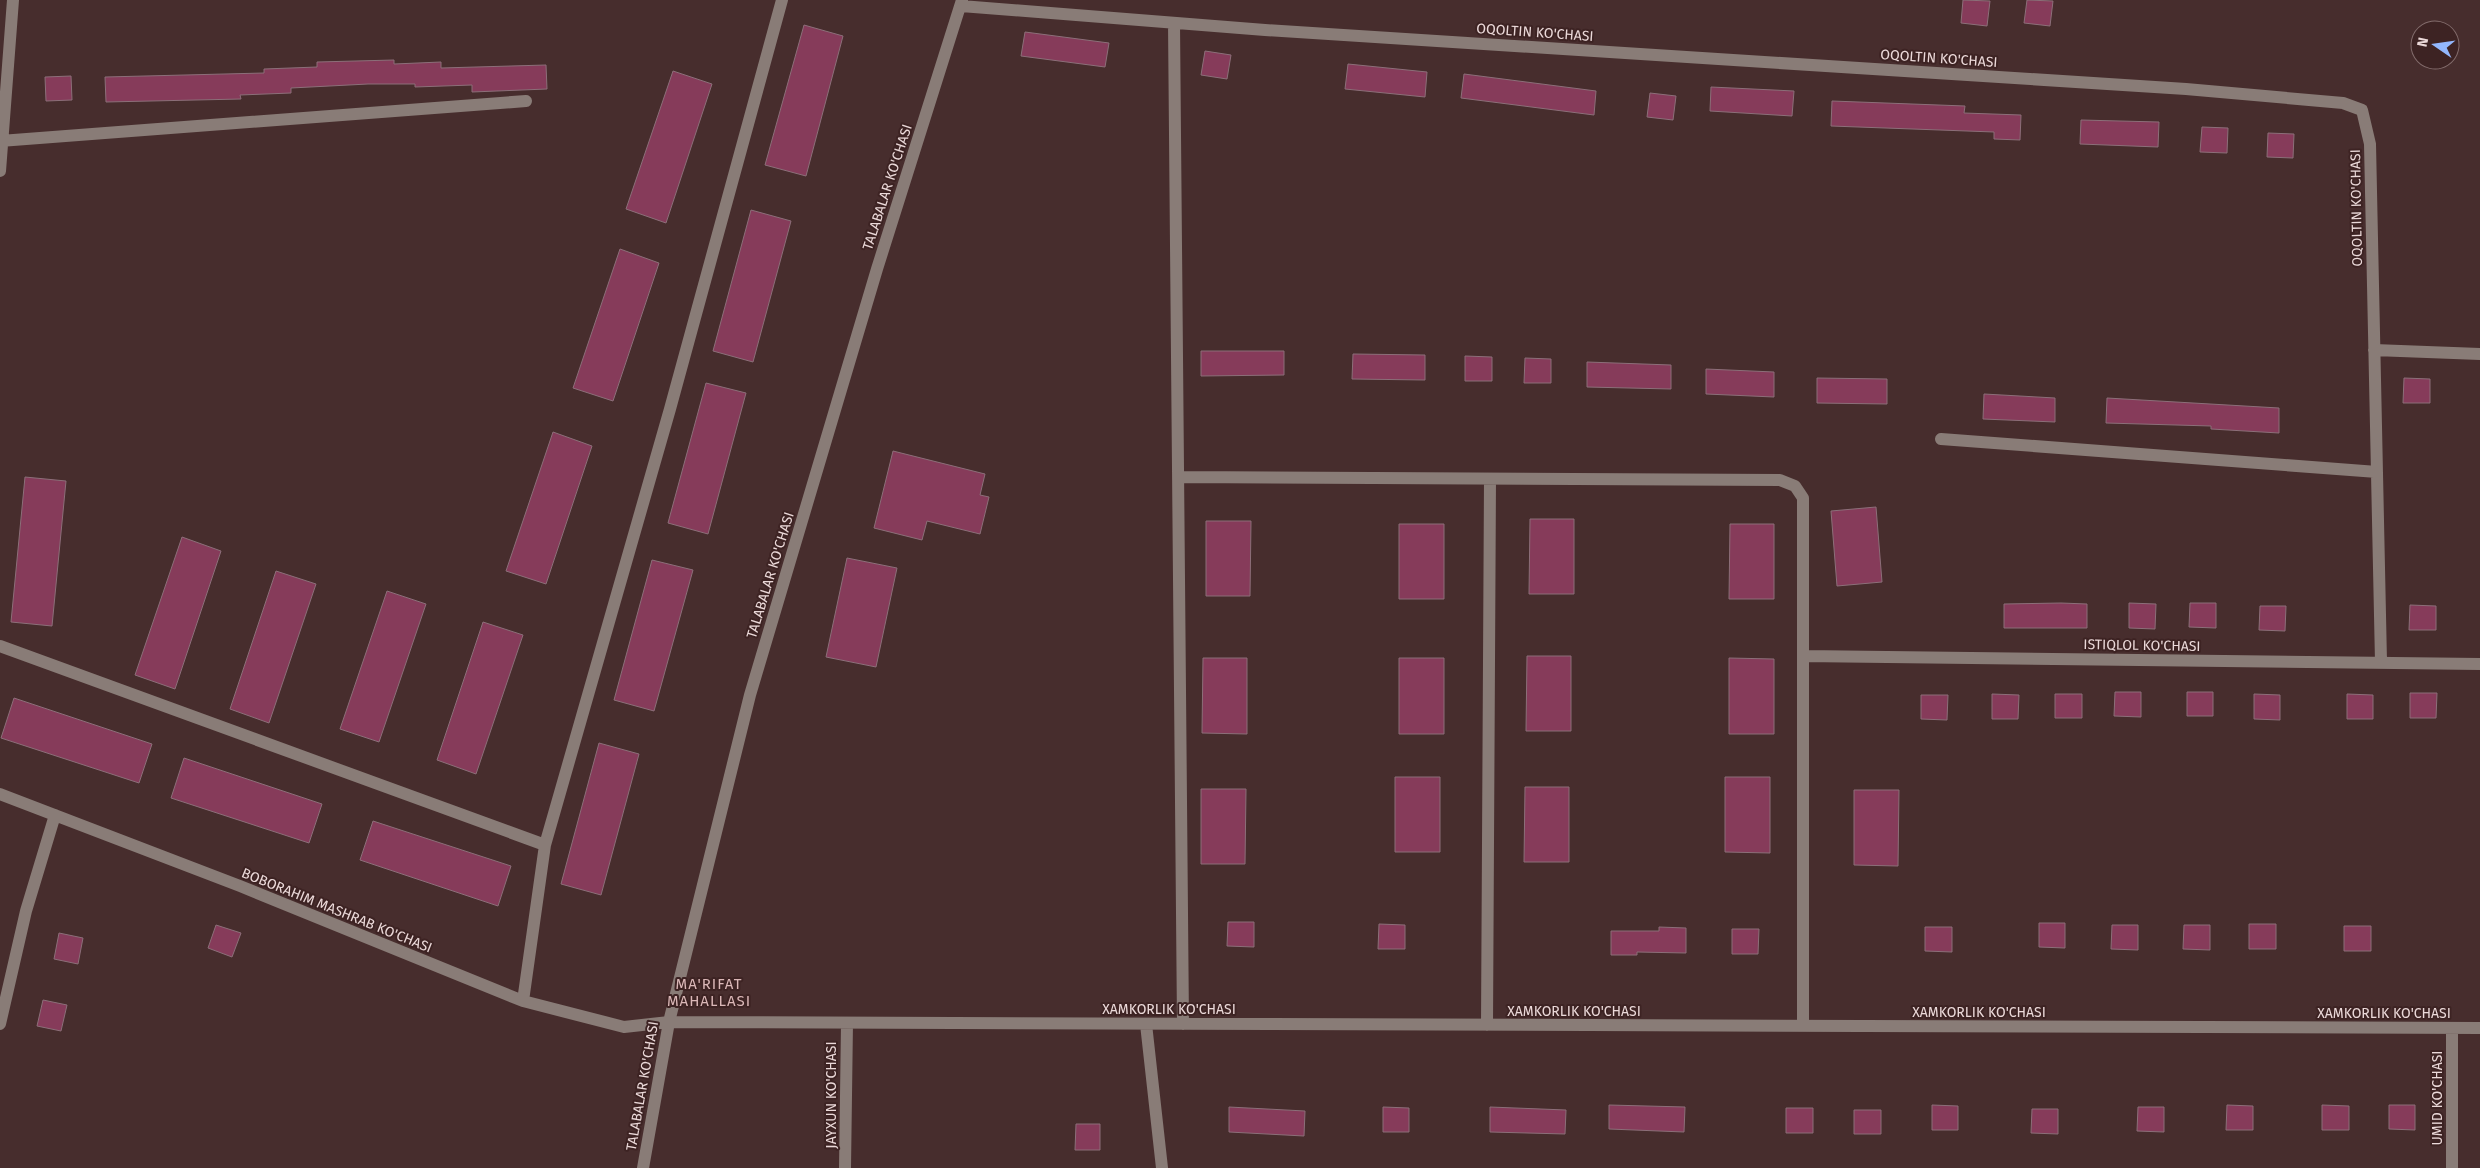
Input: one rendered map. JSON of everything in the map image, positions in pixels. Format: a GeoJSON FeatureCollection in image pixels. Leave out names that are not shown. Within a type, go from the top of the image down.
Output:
{"type":"FeatureCollection","features":[{"type":"Feature","properties":{"kind":"street"},"geometry":{"type":"LineString","coordinates":[[0,171],[13,0]]}},
{"type":"Feature","properties":{"kind":"street"},"geometry":{"type":"LineString","coordinates":[[523,1001],[545,845],[670,409],[782,0]]}},
{"type":"Feature","properties":{"kind":"street","name":"OQOLTIN KO'CHASI"},"geometry":{"type":"LineString","coordinates":[[961,3],[1174,23],[2186,89],[2343,103],[2362,110],[2370,144],[2381,662]]}},
{"type":"Feature","properties":{"kind":"street","name":"TALABALAR KO'CHASI"},"geometry":{"type":"LineString","coordinates":[[643,1168],[669,1022],[750,694],[877,269],[961,3]]}},
{"type":"Feature","properties":{"kind":"street"},"geometry":{"type":"LineString","coordinates":[[1174,23],[1183,1024]]}},
{"type":"Feature","properties":{"kind":"street"},"geometry":{"type":"LineString","coordinates":[[1,141],[526,101]]}},
{"type":"Feature","properties":{"kind":"street"},"geometry":{"type":"LineString","coordinates":[[2374,350],[2480,354]]}},
{"type":"Feature","properties":{"kind":"street"},"geometry":{"type":"LineString","coordinates":[[1941,439],[2377,472]]}},
{"type":"Feature","properties":{"kind":"street"},"geometry":{"type":"LineString","coordinates":[[1179,477],[1780,480],[1795,486],[1803,498],[1803,1026]]}},
{"type":"Feature","properties":{"kind":"street"},"geometry":{"type":"LineString","coordinates":[[1487,1025],[1490,479]]}},
{"type":"Feature","properties":{"kind":"street"},"geometry":{"type":"LineString","coordinates":[[0,646],[545,845]]}},
{"type":"Feature","properties":{"kind":"street","name":"ISTIQLOL KO'CHASI"},"geometry":{"type":"LineString","coordinates":[[1803,656],[2480,664]]}},
{"type":"Feature","properties":{"kind":"street","name":"BOBORAHIM MASHRAB KO'CHASI"},"geometry":{"type":"LineString","coordinates":[[0,794],[240,886],[523,1001],[624,1027],[669,1022]]}},
{"type":"Feature","properties":{"kind":"street"},"geometry":{"type":"LineString","coordinates":[[0,1024],[26,911],[55,815]]}},
{"type":"Feature","properties":{"kind":"street","name":"XAMKORLIK KO'CHASI"},"geometry":{"type":"LineString","coordinates":[[669,1022],[2480,1028]]}},
{"type":"Feature","properties":{"kind":"street","name":"JAYXUN KO'CHASI"},"geometry":{"type":"LineString","coordinates":[[845,1168],[847,1023]]}},
{"type":"Feature","properties":{"kind":"street"},"geometry":{"type":"LineString","coordinates":[[1146,1024],[1162,1168]]}},
{"type":"Feature","properties":{"kind":"street","name":"UMID KO'CHASI"},"geometry":{"type":"LineString","coordinates":[[2452,1028],[2452,1168]]}},
{"type":"Feature","properties":{"kind":"building"},"geometry":{"type":"Polygon","coordinates":[[[1963,0],[1990,1],[1987,26],[1961,23],[1963,0]]]}},
{"type":"Feature","properties":{"kind":"building"},"geometry":{"type":"Polygon","coordinates":[[[2027,0],[2053,1],[2050,26],[2024,23],[2027,0]]]}},
{"type":"Feature","properties":{"kind":"building"},"geometry":{"type":"Polygon","coordinates":[[[804,25],[843,36],[806,176],[765,165],[804,25]]]}},
{"type":"Feature","properties":{"kind":"building"},"geometry":{"type":"Polygon","coordinates":[[[1025,32],[1109,43],[1105,67],[1021,56],[1025,32]]]}},
{"type":"Feature","properties":{"kind":"building"},"geometry":{"type":"Polygon","coordinates":[[[1205,51],[1231,55],[1227,79],[1201,75],[1205,51]]]}},
{"type":"Feature","properties":{"kind":"building"},"geometry":{"type":"Polygon","coordinates":[[[394,60],[394,64],[441,62],[441,68],[546,65],[547,89],[472,92],[472,85],[415,87],[415,84],[368,84],[291,88],[291,93],[240,95],[241,99],[106,102],[105,77],[264,73],[264,69],[317,67],[317,62],[394,60]]]}},
{"type":"Feature","properties":{"kind":"building"},"geometry":{"type":"Polygon","coordinates":[[[1348,64],[1427,72],[1425,97],[1345,89],[1348,64]]]}},
{"type":"Feature","properties":{"kind":"building"},"geometry":{"type":"Polygon","coordinates":[[[673,71],[712,84],[666,223],[626,209],[673,71]]]}},
{"type":"Feature","properties":{"kind":"building"},"geometry":{"type":"Polygon","coordinates":[[[1464,74],[1596,91],[1594,115],[1461,98],[1464,74]]]}},
{"type":"Feature","properties":{"kind":"building"},"geometry":{"type":"Polygon","coordinates":[[[71,76],[72,100],[46,101],[45,77],[71,76]]]}},
{"type":"Feature","properties":{"kind":"building"},"geometry":{"type":"Polygon","coordinates":[[[1711,87],[1794,91],[1792,116],[1710,111],[1711,87]]]}},
{"type":"Feature","properties":{"kind":"building"},"geometry":{"type":"Polygon","coordinates":[[[1650,93],[1676,96],[1673,120],[1647,117],[1650,93]]]}},
{"type":"Feature","properties":{"kind":"building"},"geometry":{"type":"Polygon","coordinates":[[[1832,101],[1965,106],[1964,113],[2021,115],[2020,140],[1994,139],[1994,132],[1831,126],[1832,101]]]}},
{"type":"Feature","properties":{"kind":"building"},"geometry":{"type":"Polygon","coordinates":[[[2081,120],[2159,122],[2158,147],[2080,144],[2081,120]]]}},
{"type":"Feature","properties":{"kind":"building"},"geometry":{"type":"Polygon","coordinates":[[[2202,127],[2228,128],[2227,153],[2200,152],[2202,127]]]}},
{"type":"Feature","properties":{"kind":"building"},"geometry":{"type":"Polygon","coordinates":[[[2268,133],[2294,134],[2293,158],[2267,157],[2268,133]]]}},
{"type":"Feature","properties":{"kind":"building"},"geometry":{"type":"Polygon","coordinates":[[[751,210],[791,221],[753,362],[713,351],[751,210]]]}},
{"type":"Feature","properties":{"kind":"building"},"geometry":{"type":"Polygon","coordinates":[[[620,249],[659,263],[613,401],[573,388],[620,249]]]}},
{"type":"Feature","properties":{"kind":"building"},"geometry":{"type":"Polygon","coordinates":[[[1201,351],[1284,351],[1284,375],[1201,376],[1201,351]]]}},
{"type":"Feature","properties":{"kind":"building"},"geometry":{"type":"Polygon","coordinates":[[[1353,354],[1425,355],[1425,380],[1352,379],[1353,354]]]}},
{"type":"Feature","properties":{"kind":"building"},"geometry":{"type":"Polygon","coordinates":[[[1465,356],[1492,357],[1492,381],[1465,381],[1465,356]]]}},
{"type":"Feature","properties":{"kind":"building"},"geometry":{"type":"Polygon","coordinates":[[[1525,358],[1551,359],[1551,383],[1524,383],[1525,358]]]}},
{"type":"Feature","properties":{"kind":"building"},"geometry":{"type":"Polygon","coordinates":[[[1587,362],[1671,365],[1671,389],[1587,387],[1587,362]]]}},
{"type":"Feature","properties":{"kind":"building"},"geometry":{"type":"Polygon","coordinates":[[[1706,369],[1774,372],[1774,397],[1706,394],[1706,369]]]}},
{"type":"Feature","properties":{"kind":"building"},"geometry":{"type":"Polygon","coordinates":[[[1817,378],[1887,379],[1887,404],[1817,403],[1817,378]]]}},
{"type":"Feature","properties":{"kind":"building"},"geometry":{"type":"Polygon","coordinates":[[[2404,378],[2430,379],[2430,403],[2403,403],[2404,378]]]}},
{"type":"Feature","properties":{"kind":"building"},"geometry":{"type":"Polygon","coordinates":[[[706,383],[746,393],[708,534],[668,523],[706,383]]]}},
{"type":"Feature","properties":{"kind":"building"},"geometry":{"type":"Polygon","coordinates":[[[1984,394],[2055,398],[2055,422],[1983,419],[1984,394]]]}},
{"type":"Feature","properties":{"kind":"building"},"geometry":{"type":"Polygon","coordinates":[[[2107,398],[2279,408],[2279,433],[2211,429],[2211,426],[2106,423],[2107,398]]]}},
{"type":"Feature","properties":{"kind":"building"},"geometry":{"type":"Polygon","coordinates":[[[553,432],[592,446],[546,584],[506,571],[553,432]]]}},
{"type":"Feature","properties":{"kind":"building"},"geometry":{"type":"Polygon","coordinates":[[[893,451],[985,474],[980,495],[989,497],[980,534],[927,521],[922,540],[874,528],[893,451]]]}},
{"type":"Feature","properties":{"kind":"building"},"geometry":{"type":"Polygon","coordinates":[[[25,477],[66,481],[52,626],[11,622],[25,477]]]}},
{"type":"Feature","properties":{"kind":"building"},"geometry":{"type":"Polygon","coordinates":[[[1876,507],[1882,582],[1837,586],[1831,511],[1876,507]]]}},
{"type":"Feature","properties":{"kind":"building"},"geometry":{"type":"Polygon","coordinates":[[[1530,519],[1574,519],[1574,594],[1529,594],[1530,519]]]}},
{"type":"Feature","properties":{"kind":"building"},"geometry":{"type":"Polygon","coordinates":[[[1206,521],[1251,521],[1250,596],[1206,596],[1206,521]]]}},
{"type":"Feature","properties":{"kind":"building"},"geometry":{"type":"Polygon","coordinates":[[[1399,524],[1444,524],[1444,599],[1399,599],[1399,524]]]}},
{"type":"Feature","properties":{"kind":"building"},"geometry":{"type":"Polygon","coordinates":[[[1730,524],[1774,524],[1774,599],[1729,599],[1730,524]]]}},
{"type":"Feature","properties":{"kind":"building"},"geometry":{"type":"Polygon","coordinates":[[[182,537],[221,551],[175,689],[135,675],[182,537]]]}},
{"type":"Feature","properties":{"kind":"building"},"geometry":{"type":"Polygon","coordinates":[[[847,558],[897,568],[876,667],[826,657],[847,558]]]}},
{"type":"Feature","properties":{"kind":"building"},"geometry":{"type":"Polygon","coordinates":[[[652,560],[693,570],[654,711],[614,700],[652,560]]]}},
{"type":"Feature","properties":{"kind":"building"},"geometry":{"type":"Polygon","coordinates":[[[276,571],[316,584],[269,723],[230,709],[276,571]]]}},
{"type":"Feature","properties":{"kind":"building"},"geometry":{"type":"Polygon","coordinates":[[[387,591],[426,604],[379,742],[340,729],[387,591]]]}},
{"type":"Feature","properties":{"kind":"building"},"geometry":{"type":"Polygon","coordinates":[[[2129,603],[2156,604],[2155,629],[2129,628],[2129,603]]]}},
{"type":"Feature","properties":{"kind":"building"},"geometry":{"type":"Polygon","coordinates":[[[2190,603],[2216,603],[2216,628],[2189,627],[2190,603]]]}},
{"type":"Feature","properties":{"kind":"building"},"geometry":{"type":"Polygon","coordinates":[[[2004,604],[2087,604],[2087,628],[2004,628],[2004,604]]]}},
{"type":"Feature","properties":{"kind":"building"},"geometry":{"type":"Polygon","coordinates":[[[2410,605],[2436,606],[2436,630],[2409,630],[2410,605]]]}},
{"type":"Feature","properties":{"kind":"building"},"geometry":{"type":"Polygon","coordinates":[[[2260,606],[2286,606],[2285,631],[2259,630],[2260,606]]]}},
{"type":"Feature","properties":{"kind":"building"},"geometry":{"type":"Polygon","coordinates":[[[483,622],[523,635],[476,774],[437,760],[483,622]]]}},
{"type":"Feature","properties":{"kind":"building"},"geometry":{"type":"Polygon","coordinates":[[[1527,656],[1571,656],[1571,731],[1526,731],[1527,656]]]}},
{"type":"Feature","properties":{"kind":"building"},"geometry":{"type":"Polygon","coordinates":[[[1203,658],[1247,658],[1247,734],[1202,733],[1203,658]]]}},
{"type":"Feature","properties":{"kind":"building"},"geometry":{"type":"Polygon","coordinates":[[[1399,658],[1444,658],[1444,734],[1399,734],[1399,658]]]}},
{"type":"Feature","properties":{"kind":"building"},"geometry":{"type":"Polygon","coordinates":[[[1729,658],[1774,659],[1774,734],[1729,734],[1729,658]]]}},
{"type":"Feature","properties":{"kind":"building"},"geometry":{"type":"Polygon","coordinates":[[[2115,692],[2141,692],[2141,717],[2114,716],[2115,692]]]}},
{"type":"Feature","properties":{"kind":"building"},"geometry":{"type":"Polygon","coordinates":[[[2187,692],[2213,692],[2213,716],[2187,716],[2187,692]]]}},
{"type":"Feature","properties":{"kind":"building"},"geometry":{"type":"Polygon","coordinates":[[[2410,693],[2437,693],[2436,718],[2410,718],[2410,693]]]}},
{"type":"Feature","properties":{"kind":"building"},"geometry":{"type":"Polygon","coordinates":[[[1992,694],[2019,695],[2018,719],[1992,719],[1992,694]]]}},
{"type":"Feature","properties":{"kind":"building"},"geometry":{"type":"Polygon","coordinates":[[[2055,694],[2082,694],[2082,718],[2055,718],[2055,694]]]}},
{"type":"Feature","properties":{"kind":"building"},"geometry":{"type":"Polygon","coordinates":[[[2254,694],[2280,695],[2280,720],[2254,719],[2254,694]]]}},
{"type":"Feature","properties":{"kind":"building"},"geometry":{"type":"Polygon","coordinates":[[[2347,694],[2373,695],[2373,719],[2347,719],[2347,694]]]}},
{"type":"Feature","properties":{"kind":"building"},"geometry":{"type":"Polygon","coordinates":[[[1921,695],[1948,695],[1947,720],[1921,719],[1921,695]]]}},
{"type":"Feature","properties":{"kind":"building"},"geometry":{"type":"Polygon","coordinates":[[[14,698],[152,744],[139,783],[1,738],[14,698]]]}},
{"type":"Feature","properties":{"kind":"building"},"geometry":{"type":"Polygon","coordinates":[[[599,743],[639,754],[601,895],[561,884],[599,743]]]}},
{"type":"Feature","properties":{"kind":"building"},"geometry":{"type":"Polygon","coordinates":[[[184,758],[322,804],[309,843],[171,798],[184,758]]]}},
{"type":"Feature","properties":{"kind":"building"},"geometry":{"type":"Polygon","coordinates":[[[1395,777],[1440,777],[1440,852],[1395,852],[1395,777]]]}},
{"type":"Feature","properties":{"kind":"building"},"geometry":{"type":"Polygon","coordinates":[[[1725,777],[1770,777],[1770,853],[1725,852],[1725,777]]]}},
{"type":"Feature","properties":{"kind":"building"},"geometry":{"type":"Polygon","coordinates":[[[1525,787],[1569,787],[1569,862],[1524,862],[1525,787]]]}},
{"type":"Feature","properties":{"kind":"building"},"geometry":{"type":"Polygon","coordinates":[[[1201,789],[1246,789],[1245,864],[1201,864],[1201,789]]]}},
{"type":"Feature","properties":{"kind":"building"},"geometry":{"type":"Polygon","coordinates":[[[1854,790],[1899,790],[1898,866],[1854,865],[1854,790]]]}},
{"type":"Feature","properties":{"kind":"building"},"geometry":{"type":"Polygon","coordinates":[[[373,821],[511,866],[498,906],[360,860],[373,821]]]}},
{"type":"Feature","properties":{"kind":"building"},"geometry":{"type":"Polygon","coordinates":[[[1228,922],[1254,922],[1254,947],[1227,946],[1228,922]]]}},
{"type":"Feature","properties":{"kind":"building"},"geometry":{"type":"Polygon","coordinates":[[[2039,923],[2065,923],[2065,948],[2039,947],[2039,923]]]}},
{"type":"Feature","properties":{"kind":"building"},"geometry":{"type":"Polygon","coordinates":[[[1379,924],[1405,925],[1405,949],[1378,949],[1379,924]]]}},
{"type":"Feature","properties":{"kind":"building"},"geometry":{"type":"Polygon","coordinates":[[[2249,924],[2276,924],[2276,949],[2249,949],[2249,924]]]}},
{"type":"Feature","properties":{"kind":"building"},"geometry":{"type":"Polygon","coordinates":[[[216,925],[241,933],[232,957],[208,948],[216,925]]]}},
{"type":"Feature","properties":{"kind":"building"},"geometry":{"type":"Polygon","coordinates":[[[2112,925],[2138,925],[2138,950],[2111,949],[2112,925]]]}},
{"type":"Feature","properties":{"kind":"building"},"geometry":{"type":"Polygon","coordinates":[[[2184,925],[2210,925],[2210,950],[2183,949],[2184,925]]]}},
{"type":"Feature","properties":{"kind":"building"},"geometry":{"type":"Polygon","coordinates":[[[2344,926],[2371,926],[2371,951],[2344,951],[2344,926]]]}},
{"type":"Feature","properties":{"kind":"building"},"geometry":{"type":"Polygon","coordinates":[[[1659,927],[1686,928],[1686,953],[1637,952],[1637,955],[1611,955],[1611,931],[1659,931],[1659,927]]]}},
{"type":"Feature","properties":{"kind":"building"},"geometry":{"type":"Polygon","coordinates":[[[1925,927],[1952,927],[1952,952],[1925,951],[1925,927]]]}},
{"type":"Feature","properties":{"kind":"building"},"geometry":{"type":"Polygon","coordinates":[[[1732,929],[1759,929],[1758,954],[1732,954],[1732,929]]]}},
{"type":"Feature","properties":{"kind":"building"},"geometry":{"type":"Polygon","coordinates":[[[59,933],[83,938],[78,964],[54,959],[59,933]]]}},
{"type":"Feature","properties":{"kind":"building"},"geometry":{"type":"Polygon","coordinates":[[[43,1000],[67,1005],[61,1031],[37,1026],[43,1000]]]}},
{"type":"Feature","properties":{"kind":"building"},"geometry":{"type":"Polygon","coordinates":[[[1609,1105],[1685,1107],[1684,1132],[1609,1129],[1609,1105]]]}},
{"type":"Feature","properties":{"kind":"building"},"geometry":{"type":"Polygon","coordinates":[[[1932,1105],[1958,1106],[1958,1130],[1932,1130],[1932,1105]]]}},
{"type":"Feature","properties":{"kind":"building"},"geometry":{"type":"Polygon","coordinates":[[[2227,1105],[2253,1106],[2253,1130],[2226,1130],[2227,1105]]]}},
{"type":"Feature","properties":{"kind":"building"},"geometry":{"type":"Polygon","coordinates":[[[2322,1105],[2349,1106],[2349,1130],[2322,1130],[2322,1105]]]}},
{"type":"Feature","properties":{"kind":"building"},"geometry":{"type":"Polygon","coordinates":[[[2389,1105],[2415,1105],[2415,1130],[2389,1129],[2389,1105]]]}},
{"type":"Feature","properties":{"kind":"building"},"geometry":{"type":"Polygon","coordinates":[[[1229,1107],[1305,1111],[1304,1136],[1229,1132],[1229,1107]]]}},
{"type":"Feature","properties":{"kind":"building"},"geometry":{"type":"Polygon","coordinates":[[[1383,1107],[1409,1108],[1409,1132],[1383,1132],[1383,1107]]]}},
{"type":"Feature","properties":{"kind":"building"},"geometry":{"type":"Polygon","coordinates":[[[1490,1107],[1566,1110],[1565,1134],[1490,1132],[1490,1107]]]}},
{"type":"Feature","properties":{"kind":"building"},"geometry":{"type":"Polygon","coordinates":[[[2138,1107],[2164,1107],[2164,1132],[2137,1131],[2138,1107]]]}},
{"type":"Feature","properties":{"kind":"building"},"geometry":{"type":"Polygon","coordinates":[[[1786,1108],[1813,1108],[1813,1133],[1786,1133],[1786,1108]]]}},
{"type":"Feature","properties":{"kind":"building"},"geometry":{"type":"Polygon","coordinates":[[[2032,1109],[2058,1109],[2058,1134],[2031,1133],[2032,1109]]]}},
{"type":"Feature","properties":{"kind":"building"},"geometry":{"type":"Polygon","coordinates":[[[1854,1110],[1881,1110],[1881,1134],[1854,1134],[1854,1110]]]}},
{"type":"Feature","properties":{"kind":"building"},"geometry":{"type":"Polygon","coordinates":[[[1076,1124],[1100,1124],[1100,1150],[1075,1150],[1076,1124]]]}},
{"type":"Feature","properties":{"kind":"district","name":"MA'RIFAT MAHALLASI"},"geometry":{"type":"Point","coordinates":[709,992]}}]}
